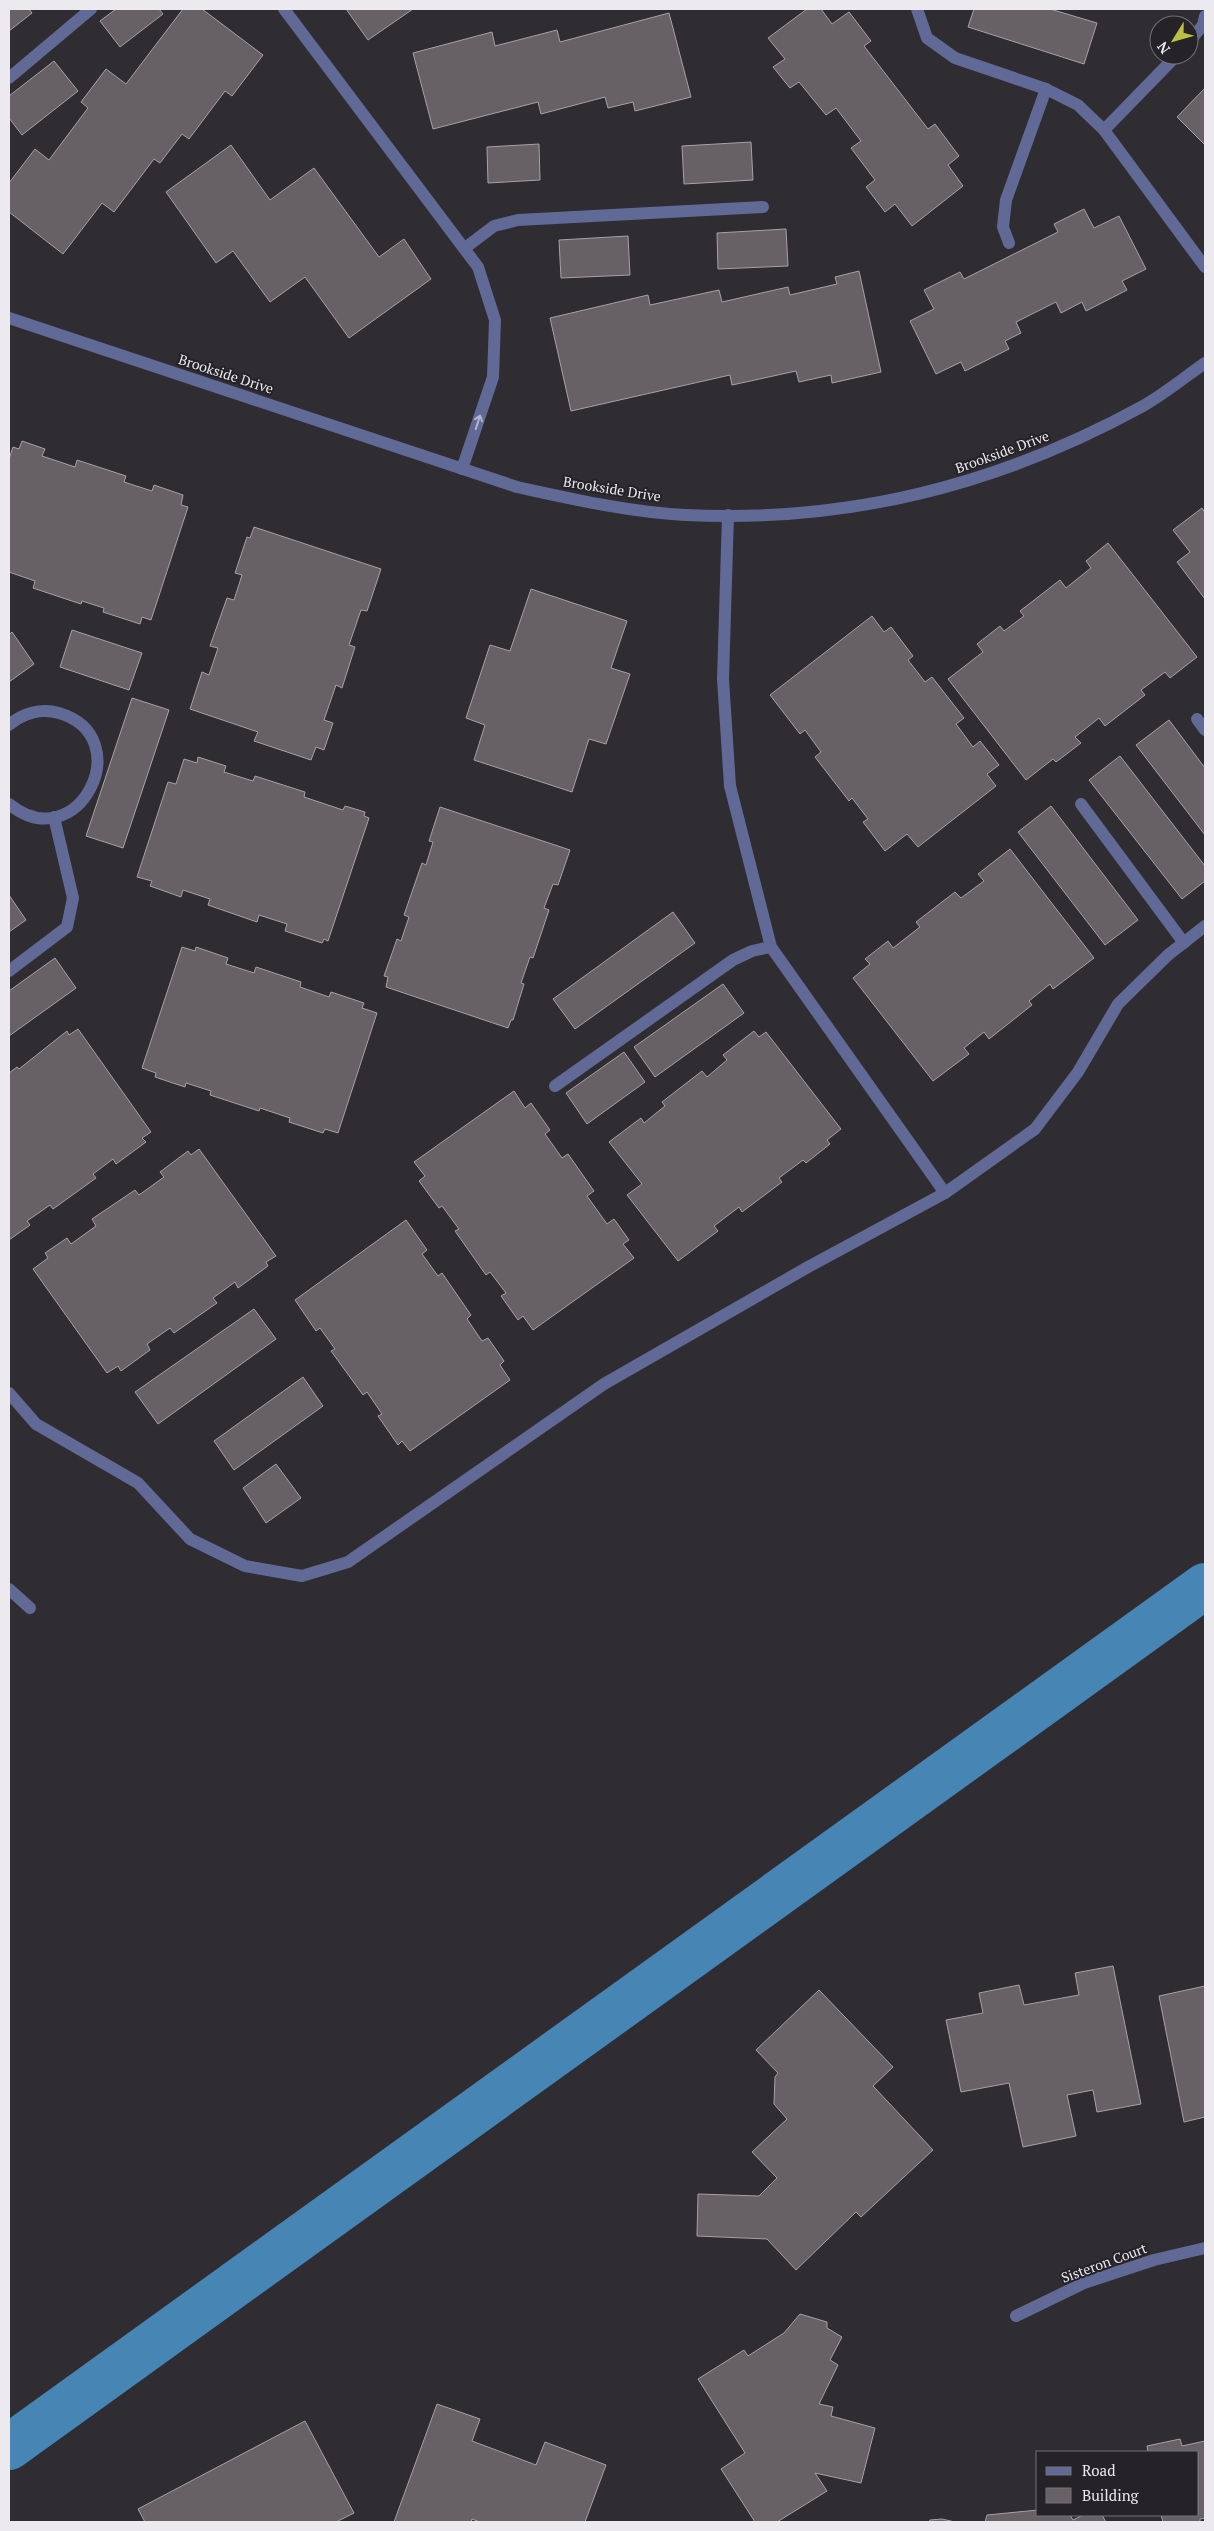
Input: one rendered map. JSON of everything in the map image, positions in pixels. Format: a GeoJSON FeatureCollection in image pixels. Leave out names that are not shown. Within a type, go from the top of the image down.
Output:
{"type":"FeatureCollection","features":[{"type":"Feature","properties":{"kind":"street"},"geometry":{"type":"LineString","coordinates":[[9,78],[91,9]]}},
{"type":"Feature","properties":{"kind":"street"},"geometry":{"type":"LineString","coordinates":[[284,9],[478,267],[495,320],[493,377],[462,469]]}},
{"type":"Feature","properties":{"kind":"street"},"geometry":{"type":"LineString","coordinates":[[917,9],[928,38],[955,58],[1046,89],[1078,105],[1104,130],[1205,267]]}},
{"type":"Feature","properties":{"kind":"street"},"geometry":{"type":"LineString","coordinates":[[1199,30],[1203,25],[1205,16]]}},
{"type":"Feature","properties":{"kind":"street"},"geometry":{"type":"LineString","coordinates":[[1104,130],[1167,65]]}},
{"type":"Feature","properties":{"kind":"street"},"geometry":{"type":"LineString","coordinates":[[1009,243],[1003,227],[1006,200],[1046,89]]}},
{"type":"Feature","properties":{"kind":"street"},"geometry":{"type":"LineString","coordinates":[[465,248],[494,226],[518,220],[764,207]]}},
{"type":"Feature","properties":{"kind":"street","name":"Brookside Drive"},"geometry":{"type":"LineString","coordinates":[[9,318],[517,487],[600,505],[684,515],[783,515],[867,506],[963,483],[1056,449],[1144,405],[1205,363]]}},
{"type":"Feature","properties":{"kind":"street"},"geometry":{"type":"LineString","coordinates":[[728,515],[723,679],[730,786],[771,947],[945,1193]]}},
{"type":"Feature","properties":{"kind":"street"},"geometry":{"type":"LineString","coordinates":[[9,725],[16,718],[33,712],[51,711],[68,716],[81,725],[92,739],[97,755],[97,772],[93,788],[83,802],[70,812],[54,817],[36,817],[18,811],[9,804]]}},
{"type":"Feature","properties":{"kind":"street"},"geometry":{"type":"LineString","coordinates":[[1197,719],[1205,730]]}},
{"type":"Feature","properties":{"kind":"street"},"geometry":{"type":"LineString","coordinates":[[1081,804],[1184,943]]}},
{"type":"Feature","properties":{"kind":"street"},"geometry":{"type":"LineString","coordinates":[[9,971],[67,927],[73,898],[54,817]]}},
{"type":"Feature","properties":{"kind":"street"},"geometry":{"type":"LineString","coordinates":[[9,1393],[36,1424],[138,1483],[190,1538],[245,1566],[302,1576],[348,1562],[604,1384],[808,1267],[945,1193],[1035,1129],[1078,1072],[1118,1004],[1168,954],[1205,926]]}},
{"type":"Feature","properties":{"kind":"street"},"geometry":{"type":"LineString","coordinates":[[555,1086],[733,960],[752,951],[771,947]]}},
{"type":"Feature","properties":{"kind":"street"},"geometry":{"type":"LineString","coordinates":[[9,1588],[30,1608]]}},
{"type":"Feature","properties":{"kind":"street","name":"Sisteron Court"},"geometry":{"type":"LineString","coordinates":[[1016,2316],[1084,2283],[1154,2260],[1205,2248]]}},
{"type":"Feature","properties":{"kind":"building"},"geometry":{"type":"Polygon","coordinates":[[[9,9],[29,9],[32,13],[9,31],[9,9]]]}},
{"type":"Feature","properties":{"kind":"building"},"geometry":{"type":"Polygon","coordinates":[[[116,9],[159,9],[163,14],[120,47],[100,21],[116,9]]]}},
{"type":"Feature","properties":{"kind":"building"},"geometry":{"type":"Polygon","coordinates":[[[183,9],[202,9],[263,55],[232,96],[225,91],[189,139],[182,134],[160,163],[154,159],[114,212],[102,203],[63,254],[9,212],[9,183],[35,149],[49,160],[88,108],[81,102],[106,69],[126,84],[183,9]]]}},
{"type":"Feature","properties":{"kind":"building"},"geometry":{"type":"Polygon","coordinates":[[[346,9],[413,9],[368,40],[346,9]]]}},
{"type":"Feature","properties":{"kind":"building"},"geometry":{"type":"Polygon","coordinates":[[[807,9],[821,9],[832,24],[849,12],[871,41],[864,46],[928,129],[935,124],[959,156],[948,165],[963,186],[912,226],[895,204],[885,212],[866,187],[875,180],[851,148],[861,141],[836,108],[826,115],[799,82],[790,88],[773,67],[785,59],[768,38],[807,9]]]}},
{"type":"Feature","properties":{"kind":"building"},"geometry":{"type":"Polygon","coordinates":[[[974,9],[1050,9],[1097,23],[1084,64],[968,27],[974,9]]]}},
{"type":"Feature","properties":{"kind":"building"},"geometry":{"type":"Polygon","coordinates":[[[669,13],[691,97],[635,111],[633,102],[608,108],[605,97],[541,114],[538,102],[433,129],[413,53],[492,32],[495,46],[557,30],[560,42],[669,13]]]}},
{"type":"Feature","properties":{"kind":"building"},"geometry":{"type":"Polygon","coordinates":[[[54,61],[78,91],[22,135],[9,118],[9,96],[54,61]]]}},
{"type":"Feature","properties":{"kind":"building"},"geometry":{"type":"Polygon","coordinates":[[[1205,88],[1205,145],[1177,117],[1205,88]]]}},
{"type":"Feature","properties":{"kind":"building"},"geometry":{"type":"Polygon","coordinates":[[[751,142],[753,180],[684,184],[682,146],[751,142]]]}},
{"type":"Feature","properties":{"kind":"building"},"geometry":{"type":"Polygon","coordinates":[[[539,144],[540,180],[488,183],[487,147],[539,144]]]}},
{"type":"Feature","properties":{"kind":"building"},"geometry":{"type":"Polygon","coordinates":[[[231,145],[270,200],[314,168],[379,257],[404,239],[431,279],[349,338],[305,277],[270,302],[233,251],[216,263],[166,192],[231,145]]]}},
{"type":"Feature","properties":{"kind":"building"},"geometry":{"type":"Polygon","coordinates":[[[1084,209],[1094,228],[1119,216],[1146,269],[1122,281],[1127,290],[1086,311],[1082,302],[1061,313],[1056,302],[1016,322],[1021,333],[1005,341],[1009,349],[965,371],[961,362],[936,374],[910,321],[934,309],[924,290],[960,272],[964,279],[1058,232],[1054,224],[1084,209]]]}},
{"type":"Feature","properties":{"kind":"building"},"geometry":{"type":"Polygon","coordinates":[[[786,229],[788,266],[718,269],[717,233],[786,229]]]}},
{"type":"Feature","properties":{"kind":"building"},"geometry":{"type":"Polygon","coordinates":[[[628,236],[630,275],[561,278],[559,240],[628,236]]]}},
{"type":"Feature","properties":{"kind":"building"},"geometry":{"type":"Polygon","coordinates":[[[859,271],[881,372],[832,383],[831,375],[799,382],[796,371],[732,385],[730,375],[571,411],[550,318],[648,295],[650,305],[719,290],[722,302],[788,287],[790,295],[837,284],[835,277],[859,271]]]}},
{"type":"Feature","properties":{"kind":"building"},"geometry":{"type":"Polygon","coordinates":[[[22,441],[45,449],[42,456],[75,467],[77,460],[126,476],[124,482],[152,491],[154,485],[183,495],[181,505],[188,507],[151,620],[142,617],[140,624],[103,612],[104,608],[82,601],[81,604],[33,588],[35,581],[9,572],[9,459],[13,447],[19,449],[22,441]]]}},
{"type":"Feature","properties":{"kind":"building"},"geometry":{"type":"Polygon","coordinates":[[[1202,508],[1205,513],[1205,599],[1177,562],[1190,552],[1173,530],[1202,508]]]}},
{"type":"Feature","properties":{"kind":"building"},"geometry":{"type":"Polygon","coordinates":[[[254,527],[381,569],[367,611],[361,610],[349,645],[355,647],[342,688],[336,685],[324,720],[333,723],[324,750],[316,747],[311,760],[254,741],[258,732],[190,709],[202,672],[209,675],[218,648],[210,646],[227,598],[234,600],[242,575],[235,573],[247,537],[250,538],[254,527]]]}},
{"type":"Feature","properties":{"kind":"building"},"geometry":{"type":"Polygon","coordinates":[[[1108,543],[1197,657],[1170,678],[1165,672],[1141,690],[1145,695],[1105,726],[1099,718],[1075,737],[1081,743],[1056,762],[1053,759],[1026,780],[948,679],[983,652],[977,644],[1000,626],[1004,631],[1024,616],[1020,611],[1060,580],[1066,588],[1091,568],[1086,561],[1108,543]]]}},
{"type":"Feature","properties":{"kind":"building"},"geometry":{"type":"Polygon","coordinates":[[[531,589],[627,621],[611,668],[630,674],[606,744],[589,739],[572,792],[474,760],[485,725],[466,718],[490,645],[510,651],[531,589]]]}},
{"type":"Feature","properties":{"kind":"building"},"geometry":{"type":"Polygon","coordinates":[[[872,616],[884,632],[891,627],[913,656],[908,660],[925,682],[932,677],[964,718],[956,724],[973,747],[980,741],[999,765],[987,774],[996,786],[918,847],[907,834],[885,851],[863,822],[868,819],[852,798],[849,801],[815,757],[821,752],[805,730],[800,734],[770,695],[872,616]]]}},
{"type":"Feature","properties":{"kind":"building"},"geometry":{"type":"Polygon","coordinates":[[[72,630],[142,653],[129,690],[60,667],[72,630]]]}},
{"type":"Feature","properties":{"kind":"building"},"geometry":{"type":"Polygon","coordinates":[[[12,632],[34,664],[9,682],[9,635],[12,632]]]}},
{"type":"Feature","properties":{"kind":"building"},"geometry":{"type":"Polygon","coordinates":[[[132,698],[169,710],[123,848],[86,836],[132,698]]]}},
{"type":"Feature","properties":{"kind":"building"},"geometry":{"type":"Polygon","coordinates":[[[1169,720],[1205,768],[1205,835],[1136,745],[1169,720]]]}},
{"type":"Feature","properties":{"kind":"building"},"geometry":{"type":"Polygon","coordinates":[[[1120,756],[1205,866],[1205,881],[1182,899],[1089,780],[1120,756]]]}},
{"type":"Feature","properties":{"kind":"building"},"geometry":{"type":"Polygon","coordinates":[[[198,757],[226,766],[224,772],[253,781],[255,776],[305,792],[304,797],[343,810],[345,806],[365,812],[364,816],[369,818],[328,941],[324,939],[322,943],[285,931],[287,924],[259,915],[257,922],[208,905],[210,899],[183,890],[181,897],[150,886],[152,881],[137,877],[168,782],[176,784],[184,759],[197,763],[198,757]]]}},
{"type":"Feature","properties":{"kind":"building"},"geometry":{"type":"Polygon","coordinates":[[[1051,806],[1138,920],[1105,945],[1018,832],[1051,806]]]}},
{"type":"Feature","properties":{"kind":"building"},"geometry":{"type":"Polygon","coordinates":[[[440,807],[570,850],[558,885],[553,884],[544,908],[549,910],[533,958],[530,957],[521,983],[524,984],[513,1020],[511,1020],[508,1028],[386,987],[388,977],[384,976],[397,939],[401,941],[409,917],[404,915],[422,863],[426,865],[433,842],[429,841],[440,807]]]}},
{"type":"Feature","properties":{"kind":"building"},"geometry":{"type":"Polygon","coordinates":[[[1010,849],[1094,958],[1053,989],[1050,984],[1029,1001],[1032,1005],[989,1039],[984,1032],[964,1048],[969,1054],[933,1081],[853,978],[870,964],[865,959],[888,941],[893,948],[920,927],[916,922],[955,892],[961,898],[984,881],[978,874],[1010,849]]]}},
{"type":"Feature","properties":{"kind":"building"},"geometry":{"type":"Polygon","coordinates":[[[9,895],[26,920],[9,932],[9,895]]]}},
{"type":"Feature","properties":{"kind":"building"},"geometry":{"type":"Polygon","coordinates":[[[673,912],[695,943],[575,1029],[553,999],[673,912]]]}},
{"type":"Feature","properties":{"kind":"building"},"geometry":{"type":"Polygon","coordinates":[[[182,947],[195,951],[196,947],[228,958],[226,964],[254,973],[256,967],[301,982],[300,987],[329,997],[331,992],[364,1003],[362,1008],[377,1013],[338,1133],[325,1129],[323,1133],[289,1122],[290,1118],[260,1108],[259,1111],[210,1095],[211,1091],[186,1083],[185,1087],[155,1077],[156,1073],[142,1068],[182,947]]]}},
{"type":"Feature","properties":{"kind":"building"},"geometry":{"type":"Polygon","coordinates":[[[55,958],[76,988],[9,1036],[9,991],[55,958]]]}},
{"type":"Feature","properties":{"kind":"building"},"geometry":{"type":"Polygon","coordinates":[[[723,984],[744,1013],[655,1077],[634,1047],[723,984]]]}},
{"type":"Feature","properties":{"kind":"building"},"geometry":{"type":"Polygon","coordinates":[[[78,1029],[151,1132],[142,1138],[146,1142],[116,1164],[113,1159],[93,1174],[96,1178],[53,1209],[50,1205],[27,1221],[30,1225],[9,1240],[9,1073],[17,1067],[19,1069],[67,1031],[69,1035],[78,1029]]]}},
{"type":"Feature","properties":{"kind":"building"},"geometry":{"type":"Polygon","coordinates":[[[754,1031],[759,1037],[766,1032],[841,1129],[827,1140],[830,1144],[806,1163],[803,1160],[779,1178],[782,1182],[742,1212],[739,1207],[714,1226],[718,1231],[678,1261],[627,1195],[642,1184],[609,1142],[641,1118],[644,1123],[665,1106],[662,1102],[702,1071],[707,1077],[727,1060],[723,1055],[754,1031]]]}},
{"type":"Feature","properties":{"kind":"building"},"geometry":{"type":"Polygon","coordinates":[[[624,1052],[645,1082],[587,1124],[566,1093],[624,1052]]]}},
{"type":"Feature","properties":{"kind":"building"},"geometry":{"type":"Polygon","coordinates":[[[514,1091],[525,1108],[531,1103],[550,1130],[545,1134],[562,1158],[568,1154],[594,1191],[587,1196],[607,1224],[614,1219],[629,1240],[623,1244],[634,1258],[533,1330],[523,1316],[518,1320],[501,1296],[506,1293],[490,1272],[486,1275],[455,1231],[459,1229],[442,1206],[439,1208],[419,1181],[425,1176],[414,1162],[514,1091]]]}},
{"type":"Feature","properties":{"kind":"building"},"geometry":{"type":"Polygon","coordinates":[[[199,1149],[276,1256],[266,1262],[268,1266],[238,1288],[235,1282],[213,1298],[217,1303],[174,1333],[170,1328],[147,1344],[150,1350],[121,1371],[118,1366],[107,1373],[33,1269],[48,1258],[45,1253],[67,1238],[71,1244],[96,1226],[92,1219],[135,1190],[139,1195],[164,1177],[160,1172],[188,1151],[191,1155],[199,1149]]]}},
{"type":"Feature","properties":{"kind":"building"},"geometry":{"type":"Polygon","coordinates":[[[406,1220],[427,1250],[422,1254],[438,1276],[442,1273],[471,1315],[467,1319],[482,1341],[488,1338],[504,1361],[500,1365],[510,1380],[410,1451],[402,1441],[398,1445],[378,1416],[382,1414],[367,1392],[363,1395],[331,1351],[335,1349],[320,1328],[316,1331],[295,1300],[406,1220]]]}},
{"type":"Feature","properties":{"kind":"building"},"geometry":{"type":"Polygon","coordinates":[[[254,1309],[276,1339],[158,1424],[135,1392],[254,1309]]]}},
{"type":"Feature","properties":{"kind":"building"},"geometry":{"type":"Polygon","coordinates":[[[303,1377],[323,1406],[234,1470],[214,1441],[303,1377]]]}},
{"type":"Feature","properties":{"kind":"building"},"geometry":{"type":"Polygon","coordinates":[[[276,1464],[301,1498],[266,1523],[243,1488],[276,1464]]]}},
{"type":"Feature","properties":{"kind":"building"},"geometry":{"type":"Polygon","coordinates":[[[1113,1966],[1141,2104],[1097,2112],[1093,2090],[1067,2095],[1076,2136],[1023,2147],[1009,2083],[961,2092],[946,2020],[983,2013],[979,1993],[1019,1985],[1024,2005],[1079,1995],[1075,1973],[1113,1966]]]}},
{"type":"Feature","properties":{"kind":"building"},"geometry":{"type":"Polygon","coordinates":[[[1205,1986],[1205,2117],[1184,2122],[1159,1996],[1205,1986]]]}},
{"type":"Feature","properties":{"kind":"building"},"geometry":{"type":"Polygon","coordinates":[[[819,1990],[893,2067],[873,2086],[933,2150],[861,2217],[856,2212],[796,2270],[767,2239],[697,2236],[698,2194],[759,2196],[777,2178],[752,2152],[787,2119],[774,2104],[775,2077],[778,2073],[756,2050],[819,1990]]]}},
{"type":"Feature","properties":{"kind":"building"},"geometry":{"type":"Polygon","coordinates":[[[800,2314],[827,2322],[827,2328],[842,2337],[830,2360],[838,2365],[819,2404],[833,2407],[831,2416],[875,2428],[861,2483],[815,2473],[827,2491],[777,2522],[755,2522],[721,2469],[745,2453],[698,2379],[744,2350],[748,2356],[784,2333],[800,2314]]]}},
{"type":"Feature","properties":{"kind":"building"},"geometry":{"type":"Polygon","coordinates":[[[437,2404],[480,2419],[472,2441],[536,2465],[545,2442],[606,2465],[585,2522],[480,2522],[472,2519],[471,2522],[394,2522],[437,2404]]]}},
{"type":"Feature","properties":{"kind":"building"},"geometry":{"type":"Polygon","coordinates":[[[305,2421],[354,2513],[336,2522],[145,2522],[138,2509],[305,2421]]]}},
{"type":"Feature","properties":{"kind":"building"},"geometry":{"type":"Polygon","coordinates":[[[1180,2439],[1182,2446],[1205,2441],[1205,2518],[1200,2519],[1200,2522],[1163,2522],[1161,2516],[1199,2516],[1199,2451],[1148,2451],[1147,2446],[1180,2439]]]}},
{"type":"Feature","properties":{"kind":"building"},"geometry":{"type":"Polygon","coordinates":[[[1036,2510],[1036,2516],[1071,2516],[1073,2520],[1081,2516],[1103,2516],[1106,2522],[985,2522],[987,2515],[1036,2510]]]}},
{"type":"Feature","properties":{"kind":"building"},"geometry":{"type":"Polygon","coordinates":[[[942,2519],[955,2522],[929,2522],[930,2520],[942,2519]]]}},
{"type":"Feature","properties":{"kind":"waterway"},"geometry":{"type":"LineString","coordinates":[[9,2447],[1205,1586]]}}]}
